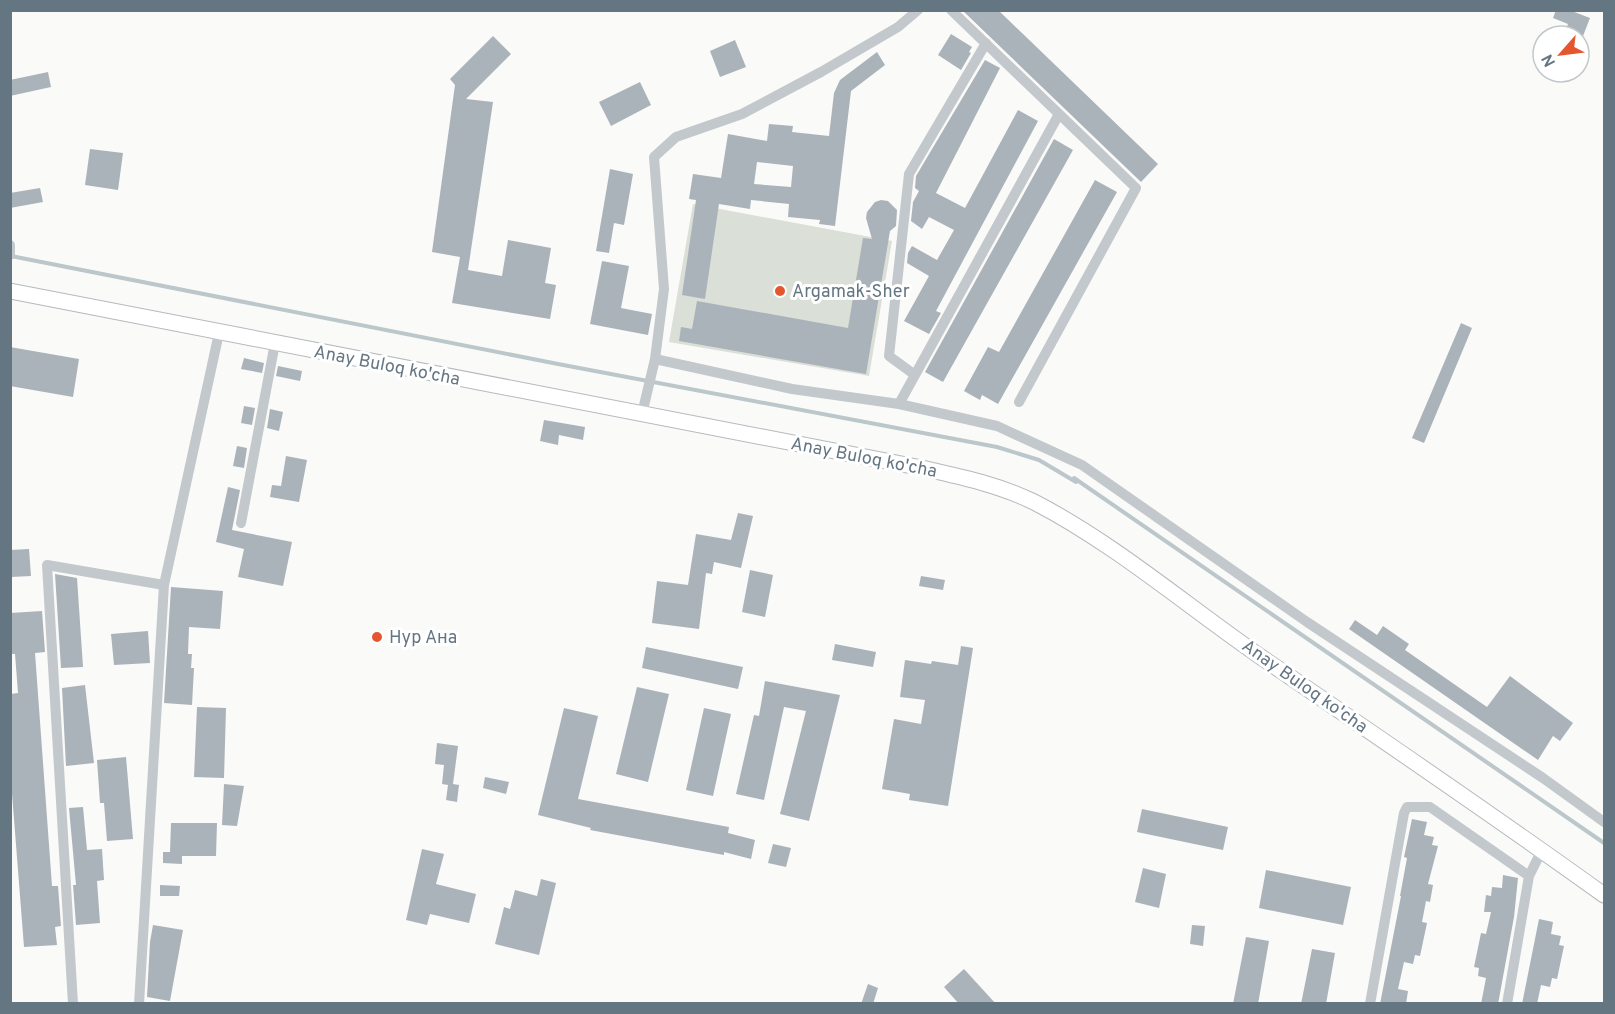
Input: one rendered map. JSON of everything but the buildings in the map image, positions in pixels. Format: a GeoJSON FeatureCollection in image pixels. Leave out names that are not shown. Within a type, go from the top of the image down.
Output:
{"type":"FeatureCollection","features":[{"type":"Feature","properties":{"kind":"main road","name":"Anay Buloq ko'cha"},"geometry":{"type":"LineString","coordinates":[[10,291],[972,479],[1033,502],[1092,536],[1254,652],[1605,895]]}},
{"type":"Feature","properties":{"kind":"street"},"geometry":{"type":"LineString","coordinates":[[642,414],[655,359],[664,289],[654,157],[676,137],[742,114],[792,88],[898,27],[918,10]]}},
{"type":"Feature","properties":{"kind":"street"},"geometry":{"type":"LineString","coordinates":[[951,10],[1136,188],[1019,402]]}},
{"type":"Feature","properties":{"kind":"street"},"geometry":{"type":"LineString","coordinates":[[915,375],[889,356],[909,174],[986,43]]}},
{"type":"Feature","properties":{"kind":"street"},"geometry":{"type":"LineString","coordinates":[[899,404],[1059,114]]}},
{"type":"Feature","properties":{"kind":"street"},"geometry":{"type":"LineString","coordinates":[[10,245],[11,253]]}},
{"type":"Feature","properties":{"kind":"street"},"geometry":{"type":"LineString","coordinates":[[139,1004],[164,585],[219,333]]}},
{"type":"Feature","properties":{"kind":"street"},"geometry":{"type":"LineString","coordinates":[[241,523],[275,343]]}},
{"type":"Feature","properties":{"kind":"street"},"geometry":{"type":"LineString","coordinates":[[655,359],[792,389],[899,404],[997,426],[1082,465],[1306,622],[1605,822]]}},
{"type":"Feature","properties":{"kind":"street"},"geometry":{"type":"LineString","coordinates":[[73,1004],[47,565],[164,585]]}},
{"type":"Feature","properties":{"kind":"street"},"geometry":{"type":"LineString","coordinates":[[1370,1004],[1404,813],[1407,807],[1430,807],[1529,876]]}},
{"type":"Feature","properties":{"kind":"street"},"geometry":{"type":"LineString","coordinates":[[1507,1004],[1529,876],[1542,850]]}},
{"type":"Feature","properties":{"kind":"shaded area","name":"Argamak-Sher"},"geometry":{"type":"Polygon","coordinates":[[[693,204],[892,241],[869,376],[669,342],[693,204]]]}},
{"type":"Feature","properties":{"kind":"waterway"},"geometry":{"type":"LineString","coordinates":[[11,256],[558,364],[997,447],[1039,460],[1076,482],[1074,478],[1604,843]]}},
{"type":"Feature","properties":{"kind":"place","name":"Argamak-Sher"},"geometry":{"type":"Point","coordinates":[780,291]}},
{"type":"Feature","properties":{"kind":"place","name":"Нур Ана"},"geometry":{"type":"Point","coordinates":[377,637]}}]}
